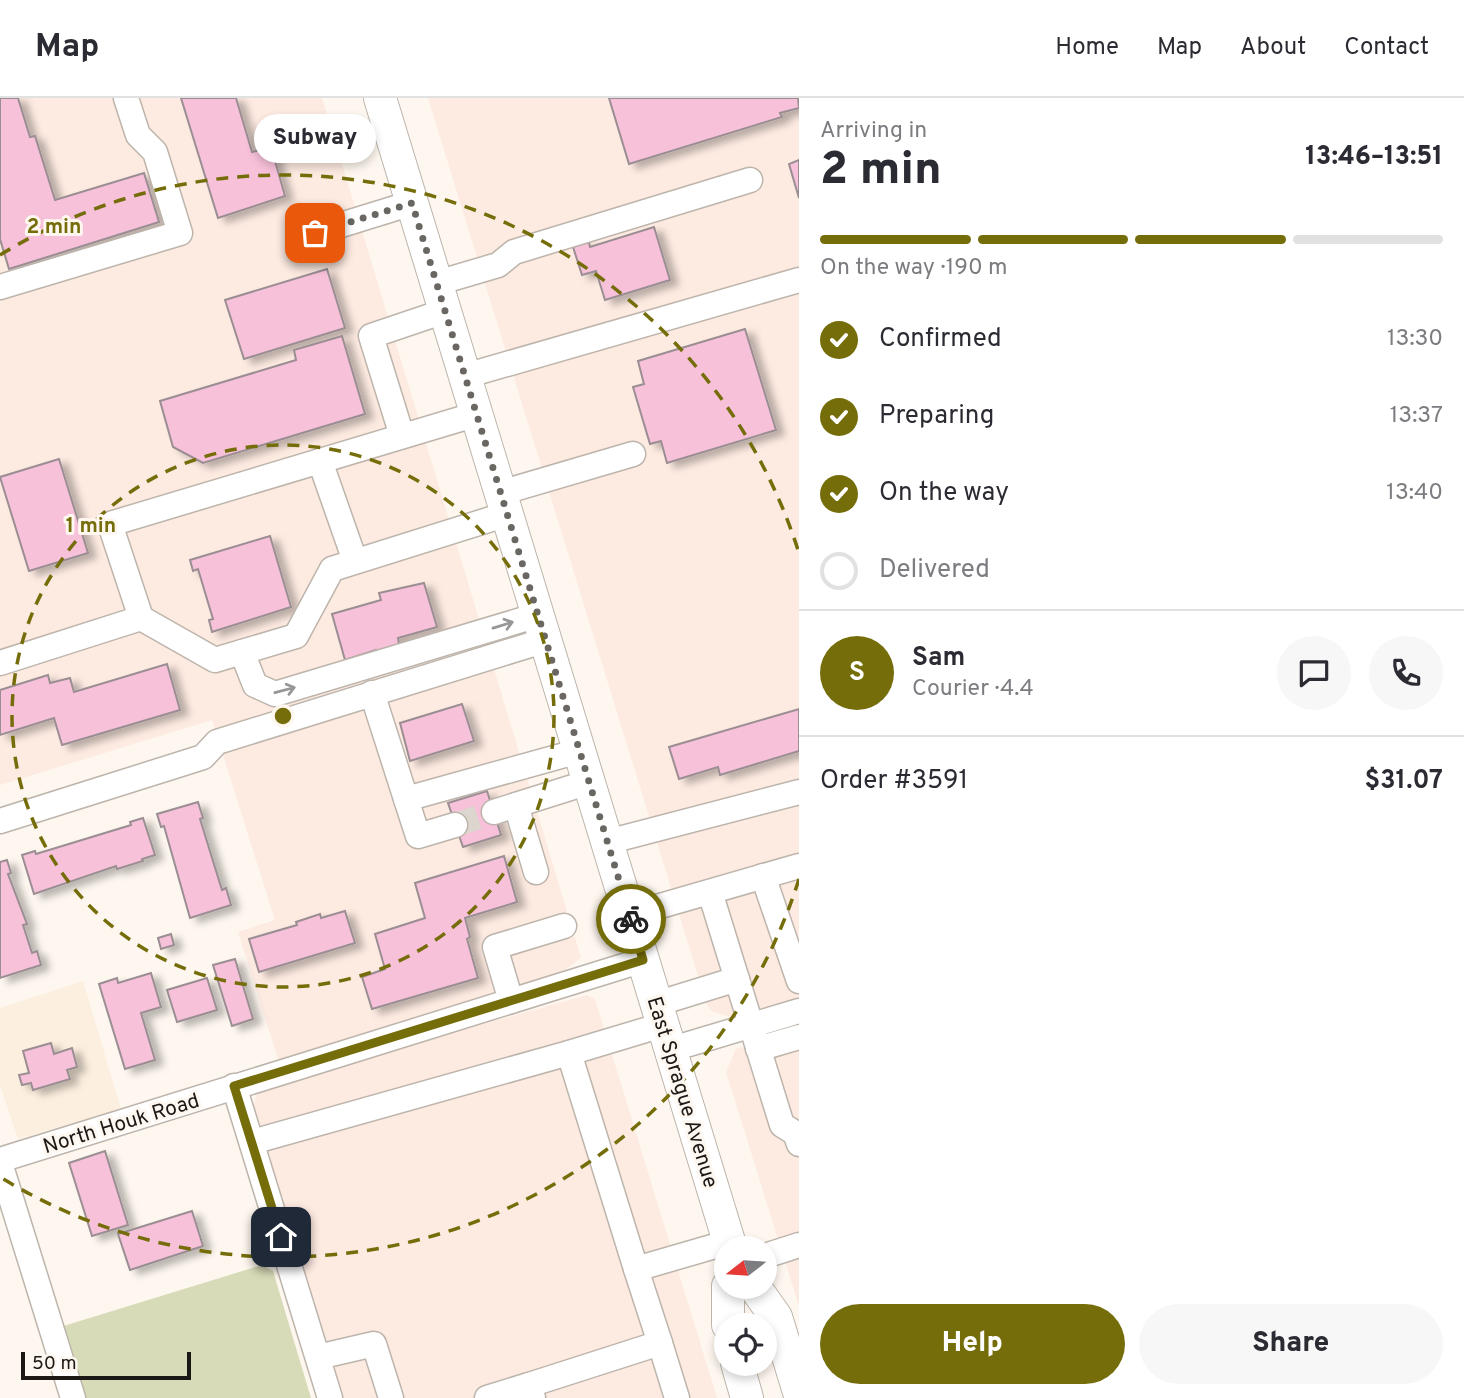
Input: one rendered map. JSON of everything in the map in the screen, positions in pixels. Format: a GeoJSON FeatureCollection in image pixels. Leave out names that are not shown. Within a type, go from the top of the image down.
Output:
{"type":"FeatureCollection","features":[{"type":"Feature","properties":{"kind":"main road","name":"East Sprague Avenue"},"geometry":{"type":"LineString","coordinates":[[380,98],[727,1236]]}},
{"type":"Feature","properties":{"kind":"main road"},"geometry":{"type":"LineString","coordinates":[[763,1299],[776,1317],[796,1371]]}},
{"type":"Feature","properties":{"kind":"main road"},"geometry":{"type":"LineString","coordinates":[[741,1376],[747,1398]]}},
{"type":"Feature","properties":{"kind":"street"},"geometry":{"type":"LineString","coordinates":[[0,287],[180,233],[155,152],[138,135],[126,98]]}},
{"type":"Feature","properties":{"kind":"street"},"geometry":{"type":"LineString","coordinates":[[402,436],[371,336],[498,265],[514,251],[750,180]]}},
{"type":"Feature","properties":{"kind":"street"},"geometry":{"type":"LineString","coordinates":[[315,233],[412,203]]}},
{"type":"Feature","properties":{"kind":"street"},"geometry":{"type":"LineString","coordinates":[[465,376],[799,280]]}},
{"type":"Feature","properties":{"kind":"street"},"geometry":{"type":"LineString","coordinates":[[477,414],[110,524],[141,618],[215,660],[296,636],[332,569],[633,454]]}},
{"type":"Feature","properties":{"kind":"street"},"geometry":{"type":"LineString","coordinates":[[320,461],[355,561]]}},
{"type":"Feature","properties":{"kind":"street"},"geometry":{"type":"LineString","coordinates":[[0,663],[141,618]]}},
{"type":"Feature","properties":{"kind":"street"},"geometry":{"type":"LineString","coordinates":[[243,652],[255,685],[275,694],[542,628]]}},
{"type":"Feature","properties":{"kind":"street"},"geometry":{"type":"LineString","coordinates":[[0,821],[203,757],[216,742],[372,692],[542,628]]}},
{"type":"Feature","properties":{"kind":"street"},"geometry":{"type":"LineString","coordinates":[[372,692],[418,836],[456,825]]}},
{"type":"Feature","properties":{"kind":"street"},"geometry":{"type":"LineString","coordinates":[[406,799],[579,751]]}},
{"type":"Feature","properties":{"kind":"street"},"geometry":{"type":"LineString","coordinates":[[536,872],[505,809],[589,782]]}},
{"type":"Feature","properties":{"kind":"street"},"geometry":{"type":"LineString","coordinates":[[607,842],[799,792]]}},
{"type":"Feature","properties":{"kind":"street"},"geometry":{"type":"LineString","coordinates":[[629,915],[799,866]]}},
{"type":"Feature","properties":{"kind":"street"},"geometry":{"type":"LineString","coordinates":[[763,876],[797,969]]}},
{"type":"Feature","properties":{"kind":"street"},"geometry":{"type":"LineString","coordinates":[[710,892],[782,1125],[792,1130],[799,1144]]}},
{"type":"Feature","properties":{"kind":"street"},"geometry":{"type":"LineString","coordinates":[[511,1001],[495,947],[564,926]]}},
{"type":"Feature","properties":{"kind":"street","name":"North Houk Road"},"geometry":{"type":"LineString","coordinates":[[0,1162],[195,1102],[234,1086],[643,960]]}},
{"type":"Feature","properties":{"kind":"street"},"geometry":{"type":"LineString","coordinates":[[252,1142],[662,1026],[737,979]]}},
{"type":"Feature","properties":{"kind":"street"},"geometry":{"type":"LineString","coordinates":[[755,1037],[799,1011]]}},
{"type":"Feature","properties":{"kind":"street"},"geometry":{"type":"LineString","coordinates":[[662,1026],[755,1037],[799,1037]]}},
{"type":"Feature","properties":{"kind":"street"},"geometry":{"type":"LineString","coordinates":[[569,1053],[677,1398]]}},
{"type":"Feature","properties":{"kind":"street"},"geometry":{"type":"LineString","coordinates":[[234,1086],[330,1398]]}},
{"type":"Feature","properties":{"kind":"street"},"geometry":{"type":"LineString","coordinates":[[0,1162],[73,1398]]}},
{"type":"Feature","properties":{"kind":"street"},"geometry":{"type":"LineString","coordinates":[[777,1252],[799,1245]]}},
{"type":"Feature","properties":{"kind":"street"},"geometry":{"type":"LineString","coordinates":[[636,1269],[714,1250]]}},
{"type":"Feature","properties":{"kind":"street"},"geometry":{"type":"LineString","coordinates":[[487,1398],[531,1392],[660,1343]]}},
{"type":"Feature","properties":{"kind":"street"},"geometry":{"type":"LineString","coordinates":[[318,1357],[374,1344],[391,1398]]}},
{"type":"Feature","properties":{"kind":"shaded area"},"geometry":{"type":"Polygon","coordinates":[[[0,98],[322,98],[581,958],[554,978],[279,1062],[238,932],[275,920],[212,720],[0,785],[0,98]]]}},
{"type":"Feature","properties":{"kind":"shaded area"},"geometry":{"type":"Polygon","coordinates":[[[428,98],[799,98],[799,999],[734,1018],[713,1012],[707,1005],[428,98]]]}},
{"type":"Feature","properties":{"kind":"shaded area"},"geometry":{"type":"Polygon","coordinates":[[[83,981],[121,1109],[18,1139],[0,1085],[0,1008],[83,981]]]}},
{"type":"Feature","properties":{"kind":"shaded area"},"geometry":{"type":"Polygon","coordinates":[[[587,995],[595,999],[717,1398],[338,1398],[253,1112],[256,1096],[266,1085],[587,995]]]}},
{"type":"Feature","properties":{"kind":"shaded area"},"geometry":{"type":"Polygon","coordinates":[[[799,1030],[799,1306],[726,1072],[736,1049],[799,1030]]]}},
{"type":"Feature","properties":{"kind":"green space"},"geometry":{"type":"Polygon","coordinates":[[[262,1265],[273,1271],[311,1398],[79,1398],[57,1328],[262,1265]]]}},
{"type":"Feature","properties":{"kind":"building"},"geometry":{"type":"Polygon","coordinates":[[[0,98],[18,98],[30,137],[35,136],[55,200],[144,173],[159,222],[9,269],[0,239],[0,98]]]}},
{"type":"Feature","properties":{"kind":"building"},"geometry":{"type":"Polygon","coordinates":[[[181,98],[236,98],[252,152],[271,147],[285,196],[218,218],[181,98]]]}},
{"type":"Feature","properties":{"kind":"building"},"geometry":{"type":"Polygon","coordinates":[[[609,98],[798,98],[799,108],[780,113],[782,117],[629,164],[609,98]]]}},
{"type":"Feature","properties":{"kind":"building"},"geometry":{"type":"Polygon","coordinates":[[[799,160],[799,198],[789,164],[799,160]]]}},
{"type":"Feature","properties":{"kind":"building"},"geometry":{"type":"Polygon","coordinates":[[[654,227],[670,280],[605,300],[596,271],[582,275],[573,247],[589,242],[590,247],[654,227]]]}},
{"type":"Feature","properties":{"kind":"building"},"geometry":{"type":"Polygon","coordinates":[[[327,269],[345,328],[244,359],[225,300],[327,269]]]}},
{"type":"Feature","properties":{"kind":"building"},"geometry":{"type":"Polygon","coordinates":[[[745,329],[776,430],[667,463],[661,441],[650,444],[633,387],[644,384],[638,361],[745,329]]]}},
{"type":"Feature","properties":{"kind":"building"},"geometry":{"type":"Polygon","coordinates":[[[342,336],[365,414],[203,463],[173,447],[160,401],[296,360],[294,350],[342,336]]]}},
{"type":"Feature","properties":{"kind":"building"},"geometry":{"type":"Polygon","coordinates":[[[59,459],[88,553],[29,571],[0,477],[59,459]]]}},
{"type":"Feature","properties":{"kind":"building"},"geometry":{"type":"Polygon","coordinates":[[[270,536],[291,607],[212,632],[209,620],[213,619],[198,569],[193,571],[190,560],[270,536]]]}},
{"type":"Feature","properties":{"kind":"building"},"geometry":{"type":"Polygon","coordinates":[[[424,583],[437,627],[398,638],[399,644],[377,654],[376,650],[345,660],[332,614],[381,600],[379,593],[424,583]]]}},
{"type":"Feature","properties":{"kind":"building"},"geometry":{"type":"Polygon","coordinates":[[[167,664],[180,710],[62,745],[54,718],[0,735],[0,690],[48,675],[50,683],[70,678],[74,692],[167,664]]]}},
{"type":"Feature","properties":{"kind":"building"},"geometry":{"type":"Polygon","coordinates":[[[462,704],[474,741],[410,761],[400,723],[462,704]]]}},
{"type":"Feature","properties":{"kind":"building"},"geometry":{"type":"Polygon","coordinates":[[[799,709],[799,751],[720,775],[718,767],[679,779],[669,747],[799,709]]]}},
{"type":"Feature","properties":{"kind":"building"},"geometry":{"type":"Polygon","coordinates":[[[487,791],[501,835],[463,847],[448,803],[487,791]]]}},
{"type":"Feature","properties":{"kind":"building"},"geometry":{"type":"Polygon","coordinates":[[[198,802],[203,818],[200,819],[222,890],[226,888],[231,905],[190,918],[164,826],[161,827],[157,814],[198,802]]]}},
{"type":"Feature","properties":{"kind":"building"},"geometry":{"type":"Polygon","coordinates":[[[143,818],[155,855],[34,894],[22,855],[35,851],[36,854],[131,825],[130,822],[143,818]]]}},
{"type":"Feature","properties":{"kind":"building"},"geometry":{"type":"Polygon","coordinates":[[[504,856],[517,902],[465,918],[470,937],[467,939],[478,978],[372,1009],[362,977],[385,969],[375,934],[425,918],[415,883],[504,856]]]}},
{"type":"Feature","properties":{"kind":"building"},"geometry":{"type":"Polygon","coordinates":[[[7,860],[11,873],[8,874],[27,924],[23,925],[32,953],[37,951],[41,965],[0,978],[0,862],[7,860]]]}},
{"type":"Feature","properties":{"kind":"building"},"geometry":{"type":"Polygon","coordinates":[[[345,911],[355,943],[259,972],[249,939],[297,925],[296,922],[320,914],[321,918],[345,911]]]}},
{"type":"Feature","properties":{"kind":"building"},"geometry":{"type":"Polygon","coordinates":[[[171,934],[174,945],[161,949],[158,938],[171,934]]]}},
{"type":"Feature","properties":{"kind":"building"},"geometry":{"type":"Polygon","coordinates":[[[235,959],[253,1019],[232,1026],[213,965],[235,959]]]}},
{"type":"Feature","properties":{"kind":"building"},"geometry":{"type":"Polygon","coordinates":[[[151,973],[161,1007],[141,1013],[155,1060],[125,1069],[99,984],[117,978],[118,983],[151,973]]]}},
{"type":"Feature","properties":{"kind":"building"},"geometry":{"type":"Polygon","coordinates":[[[207,978],[217,1010],[177,1022],[167,990],[207,978]]]}},
{"type":"Feature","properties":{"kind":"building"},"geometry":{"type":"Polygon","coordinates":[[[51,1043],[54,1054],[72,1048],[77,1067],[67,1070],[70,1079],[33,1090],[31,1083],[22,1085],[19,1075],[29,1073],[23,1051],[51,1043]]]}},
{"type":"Feature","properties":{"kind":"building"},"geometry":{"type":"Polygon","coordinates":[[[105,1151],[128,1225],[92,1236],[69,1163],[105,1151]]]}},
{"type":"Feature","properties":{"kind":"building"},"geometry":{"type":"Polygon","coordinates":[[[192,1211],[203,1246],[130,1270],[118,1234],[192,1211]]]}},
{"type":"Feature","properties":{"kind":"tunnel"},"geometry":{"type":"LineString","coordinates":[[455,825],[494,812]]}},
{"type":"Feature","properties":{"kind":"way so far"},"geometry":{"type":"LineString","coordinates":[[315,233],[412,203],[631,919]]}},
{"type":"Feature","properties":{"kind":"place","name":"Subway"},"geometry":{"type":"Point","coordinates":[315,233]}},
{"type":"Feature","properties":{"kind":"route"},"geometry":{"type":"LineString","coordinates":[[281,1237],[234,1086],[643,960],[631,919]]}}]}
